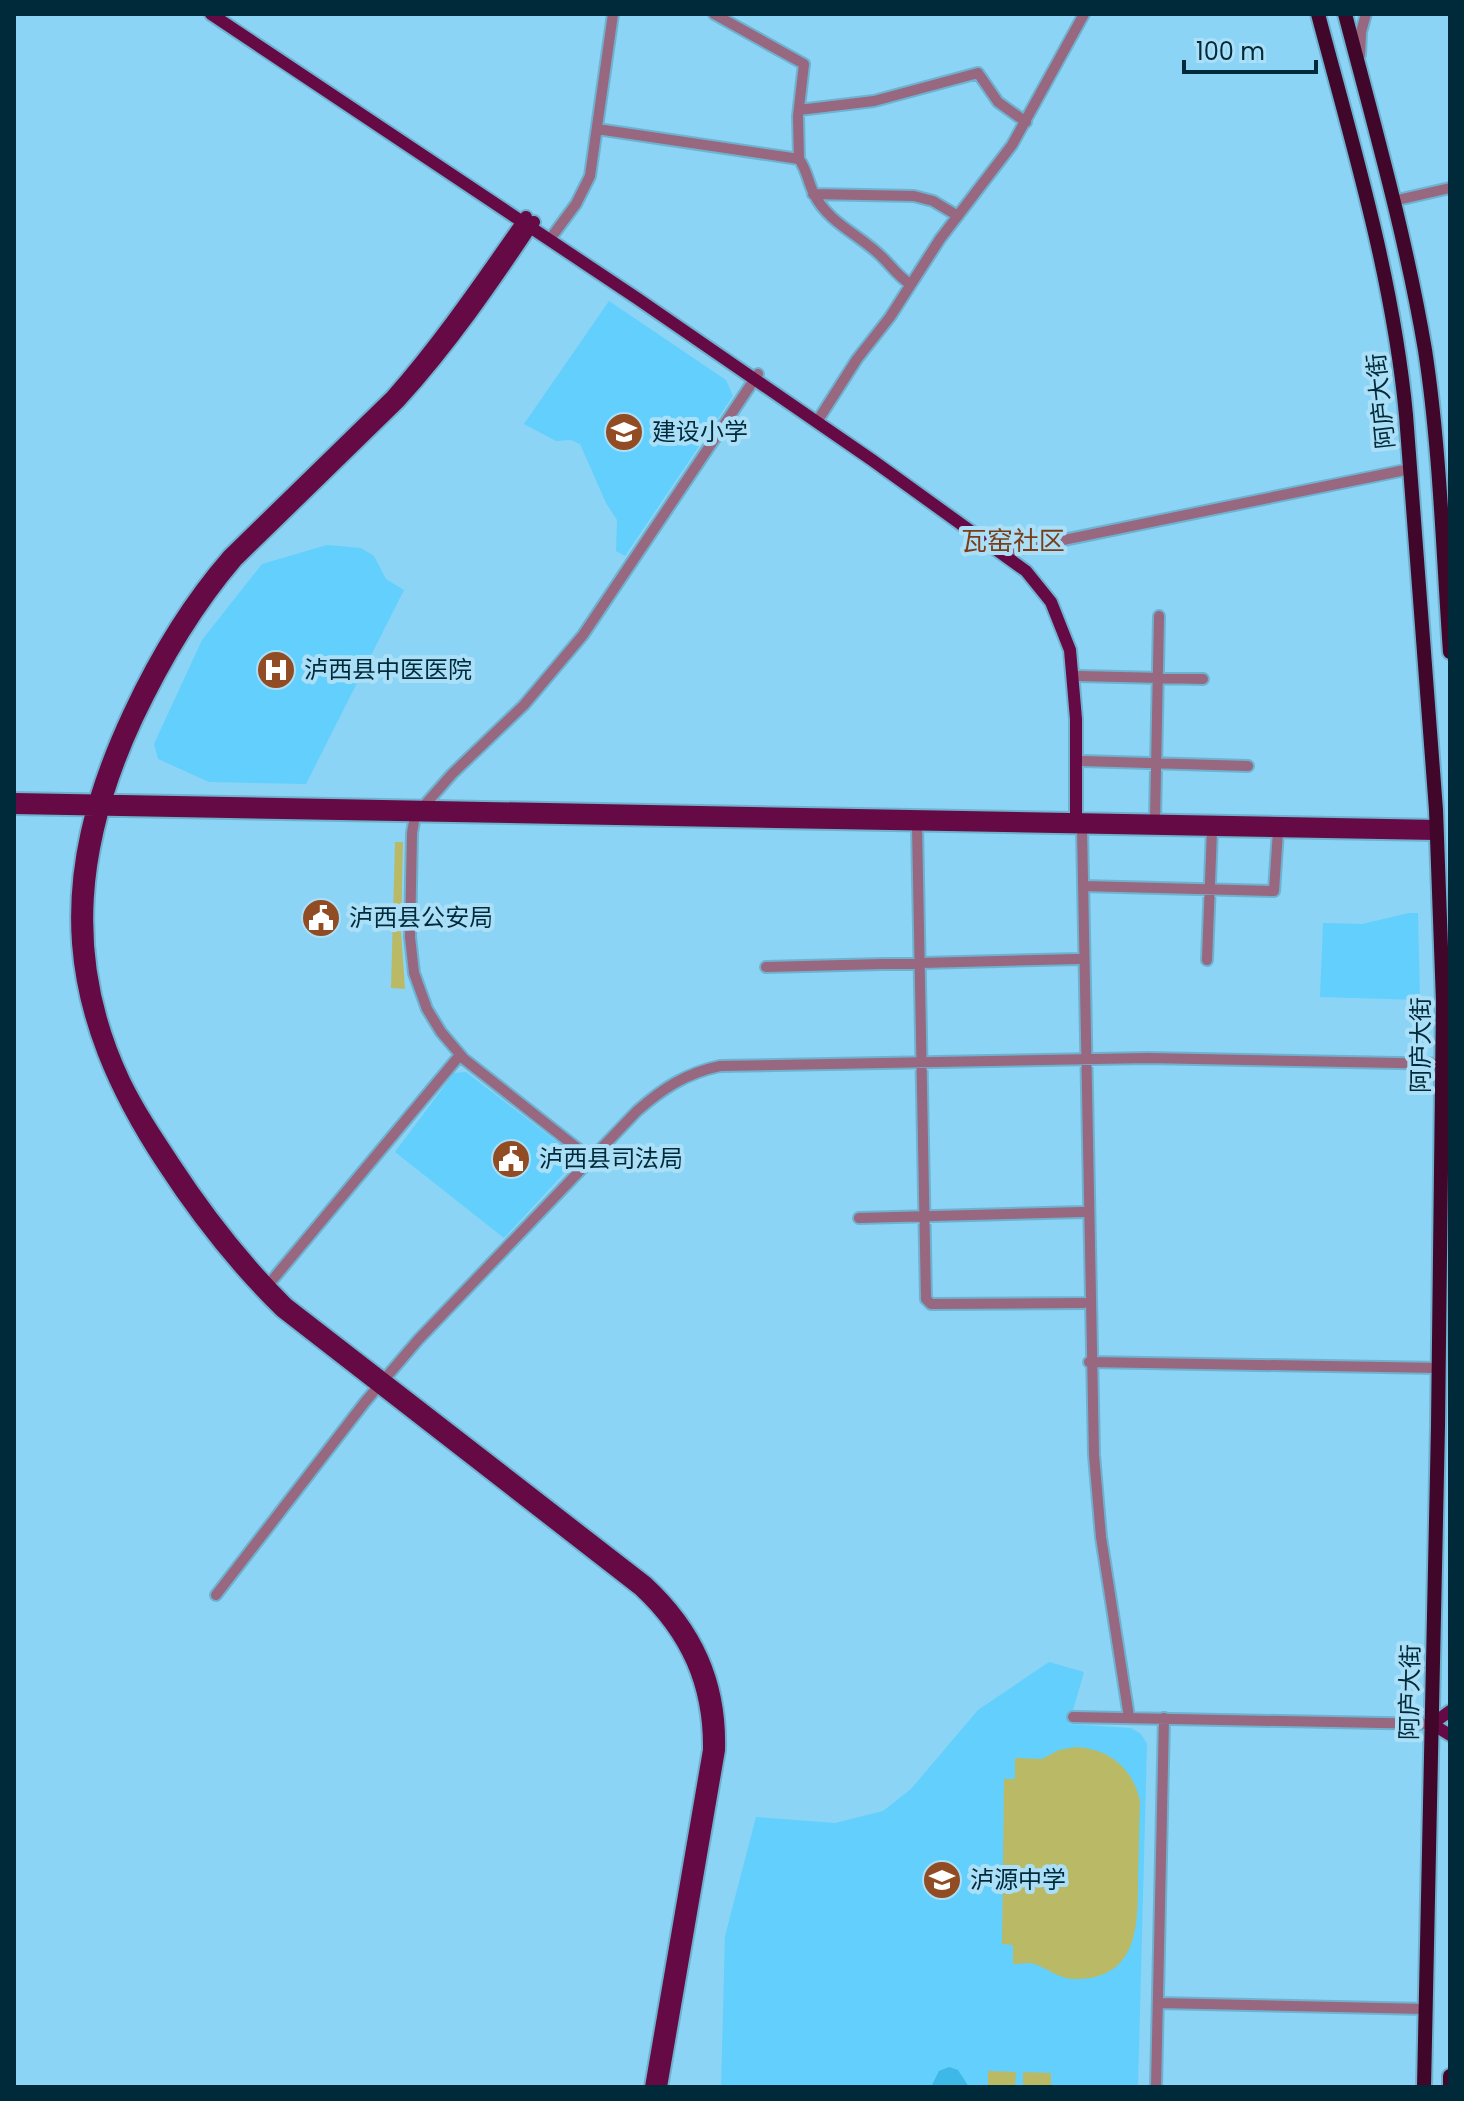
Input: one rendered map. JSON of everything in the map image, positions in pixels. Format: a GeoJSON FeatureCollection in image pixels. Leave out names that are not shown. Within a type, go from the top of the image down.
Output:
{"type":"FeatureCollection","features":[{"type":"Feature","properties":{"kind":"highway","name":"阿庐大街"},"geometry":{"type":"LineString","coordinates":[[1318,14],[1392,309],[1403,386],[1437,830],[1447,1064],[1424,2087]]}},
{"type":"Feature","properties":{"kind":"highway"},"geometry":{"type":"LineString","coordinates":[[1345,14],[1393,201],[1423,341],[1443,463],[1450,652]]}},
{"type":"Feature","properties":{"kind":"highway"},"geometry":{"type":"LineString","coordinates":[[1450,2076],[1450,2087]]}},
{"type":"Feature","properties":{"kind":"main road"},"geometry":{"type":"LineString","coordinates":[[211,14],[553,235],[756,376],[1026,571],[1043,590],[1063,627],[1072,662],[1079,823]]}},
{"type":"Feature","properties":{"kind":"main road"},"geometry":{"type":"LineString","coordinates":[[222,14],[820,417],[1010,551],[1039,576],[1056,599],[1072,637],[1079,676],[1082,761],[1079,823]]}},
{"type":"Feature","properties":{"kind":"main road"},"geometry":{"type":"LineString","coordinates":[[529,222],[467,320],[420,379],[248,549],[214,586],[195,613],[158,675],[97,805],[88,920],[94,988],[104,1030],[123,1078],[145,1120],[213,1222],[265,1289],[640,1590],[670,1621],[693,1659],[706,1702],[709,1750],[651,2087]]}},
{"type":"Feature","properties":{"kind":"main road"},"geometry":{"type":"LineString","coordinates":[[14,799],[97,805],[1079,823],[1212,830],[1437,830]]}},
{"type":"Feature","properties":{"kind":"main road"},"geometry":{"type":"LineString","coordinates":[[14,808],[97,805]]}},
{"type":"Feature","properties":{"kind":"main road"},"geometry":{"type":"LineString","coordinates":[[419,811],[917,825],[1155,820],[1437,830]]}},
{"type":"Feature","properties":{"kind":"main road"},"geometry":{"type":"LineString","coordinates":[[382,1382],[646,1582],[687,1627],[707,1666],[718,1717],[718,1767],[661,2087]]}},
{"type":"Feature","properties":{"kind":"main road"},"geometry":{"type":"LineString","coordinates":[[1450,1711],[1432,1724],[1450,1735]]}},
{"type":"Feature","properties":{"kind":"street"},"geometry":{"type":"LineString","coordinates":[[553,235],[576,204],[590,176],[613,14]]}},
{"type":"Feature","properties":{"kind":"street"},"geometry":{"type":"LineString","coordinates":[[714,14],[804,64],[799,110],[799,159],[805,167],[813,194],[833,219],[885,259],[897,276],[910,284]]}},
{"type":"Feature","properties":{"kind":"street"},"geometry":{"type":"LineString","coordinates":[[820,417],[958,216],[994,171],[1026,122],[1084,14]]}},
{"type":"Feature","properties":{"kind":"street"},"geometry":{"type":"LineString","coordinates":[[1360,73],[1360,41],[1366,14]]}},
{"type":"Feature","properties":{"kind":"street"},"geometry":{"type":"LineString","coordinates":[[799,110],[874,101],[978,73],[998,102],[1026,122]]}},
{"type":"Feature","properties":{"kind":"street"},"geometry":{"type":"LineString","coordinates":[[597,129],[799,159]]}},
{"type":"Feature","properties":{"kind":"street"},"geometry":{"type":"LineString","coordinates":[[1393,201],[1450,188]]}},
{"type":"Feature","properties":{"kind":"street"},"geometry":{"type":"LineString","coordinates":[[813,194],[914,196],[933,201],[958,216]]}},
{"type":"Feature","properties":{"kind":"street"},"geometry":{"type":"LineString","coordinates":[[591,1159],[460,1055],[427,1009],[412,961],[410,937],[411,858],[419,811],[452,774],[524,705],[583,635],[756,376]]}},
{"type":"Feature","properties":{"kind":"street"},"geometry":{"type":"LineString","coordinates":[[1010,551],[1410,469]]}},
{"type":"Feature","properties":{"kind":"street"},"geometry":{"type":"LineString","coordinates":[[1155,820],[1159,616]]}},
{"type":"Feature","properties":{"kind":"street"},"geometry":{"type":"LineString","coordinates":[[1079,676],[1203,679]]}},
{"type":"Feature","properties":{"kind":"street"},"geometry":{"type":"LineString","coordinates":[[1082,761],[1248,766]]}},
{"type":"Feature","properties":{"kind":"street"},"geometry":{"type":"LineString","coordinates":[[1079,823],[1083,886],[1084,1303],[1097,1505],[1126,1717]]}},
{"type":"Feature","properties":{"kind":"street"},"geometry":{"type":"LineString","coordinates":[[1079,823],[1078,959],[1089,1362]]}},
{"type":"Feature","properties":{"kind":"street"},"geometry":{"type":"LineString","coordinates":[[917,825],[925,1296],[931,1304],[1084,1303]]}},
{"type":"Feature","properties":{"kind":"street"},"geometry":{"type":"LineString","coordinates":[[1207,960],[1212,830]]}},
{"type":"Feature","properties":{"kind":"street"},"geometry":{"type":"LineString","coordinates":[[1083,886],[1274,891],[1278,831]]}},
{"type":"Feature","properties":{"kind":"street"},"geometry":{"type":"LineString","coordinates":[[766,967],[1078,959]]}},
{"type":"Feature","properties":{"kind":"street"},"geometry":{"type":"LineString","coordinates":[[265,1289],[460,1055]]}},
{"type":"Feature","properties":{"kind":"street"},"geometry":{"type":"LineString","coordinates":[[216,1595],[418,1340],[654,1096],[684,1077],[720,1066],[920,1061],[1083,1059],[1447,1064]]}},
{"type":"Feature","properties":{"kind":"street"},"geometry":{"type":"LineString","coordinates":[[859,1218],[1083,1212]]}},
{"type":"Feature","properties":{"kind":"street"},"geometry":{"type":"LineString","coordinates":[[1089,1362],[1439,1368]]}},
{"type":"Feature","properties":{"kind":"street"},"geometry":{"type":"LineString","coordinates":[[1073,1717],[1432,1724]]}},
{"type":"Feature","properties":{"kind":"street"},"geometry":{"type":"LineString","coordinates":[[1156,2087],[1164,1718]]}},
{"type":"Feature","properties":{"kind":"street"},"geometry":{"type":"LineString","coordinates":[[1158,2003],[1426,2009]]}},
{"type":"Feature","properties":{"kind":"shaded area","name":"建设小学"},"geometry":{"type":"Polygon","coordinates":[[[609,301],[726,380],[733,396],[625,556],[616,551],[617,520],[606,503],[580,444],[571,440],[556,441],[524,424],[609,301]]]}},
{"type":"Feature","properties":{"kind":"shaded area","name":"泸西县中医医院"},"geometry":{"type":"Polygon","coordinates":[[[327,545],[361,548],[374,556],[386,579],[404,590],[306,784],[209,782],[158,759],[154,744],[202,640],[262,564],[327,545]]]}},
{"type":"Feature","properties":{"kind":"shaded area"},"geometry":{"type":"Polygon","coordinates":[[[395,842],[403,842],[401,932],[405,989],[391,988],[395,842]]]}},
{"type":"Feature","properties":{"kind":"shaded area"},"geometry":{"type":"Polygon","coordinates":[[[1418,913],[1420,1000],[1320,997],[1323,923],[1362,924],[1418,913]]]}},
{"type":"Feature","properties":{"kind":"shaded area","name":"泸西县司法局"},"geometry":{"type":"Polygon","coordinates":[[[466,1072],[565,1148],[567,1170],[504,1238],[395,1152],[454,1073],[466,1072]]]}},
{"type":"Feature","properties":{"kind":"shaded area","name":"泸源中学"},"geometry":{"type":"Polygon","coordinates":[[[1049,1662],[1084,1672],[1069,1724],[1131,1728],[1141,1734],[1147,1744],[1138,2087],[721,2087],[725,1936],[756,1817],[835,1823],[883,1811],[911,1789],[978,1710],[1049,1662]]]}},
{"type":"Feature","properties":{"kind":"shaded area"},"geometry":{"type":"Polygon","coordinates":[[[1076,1747],[1099,1752],[1118,1762],[1132,1779],[1140,1801],[1137,1911],[1131,1944],[1114,1969],[1098,1976],[1072,1979],[1035,1964],[1013,1964],[1013,1945],[1002,1944],[1004,1779],[1015,1779],[1015,1758],[1042,1759],[1059,1750],[1076,1747]]]}},
{"type":"Feature","properties":{"kind":"shaded area"},"geometry":{"type":"Polygon","coordinates":[[[949,2067],[958,2070],[969,2087],[931,2087],[939,2071],[949,2067]]]}},
{"type":"Feature","properties":{"kind":"shaded area"},"geometry":{"type":"Polygon","coordinates":[[[988,2071],[1016,2072],[1015,2087],[988,2087],[988,2071]]]}},
{"type":"Feature","properties":{"kind":"shaded area"},"geometry":{"type":"Polygon","coordinates":[[[1023,2072],[1051,2073],[1051,2087],[1023,2087],[1023,2072]]]}},
{"type":"Feature","properties":{"kind":"place","name":"建设小学"},"geometry":{"type":"Point","coordinates":[624,432]}},
{"type":"Feature","properties":{"kind":"place","name":"泸西县中医医院"},"geometry":{"type":"Point","coordinates":[276,670]}},
{"type":"Feature","properties":{"kind":"place","name":"泸西县公安局"},"geometry":{"type":"Point","coordinates":[321,918]}},
{"type":"Feature","properties":{"kind":"place","name":"泸西县司法局"},"geometry":{"type":"Point","coordinates":[511,1159]}},
{"type":"Feature","properties":{"kind":"place","name":"泸源中学"},"geometry":{"type":"Point","coordinates":[942,1880]}},
{"type":"Feature","properties":{"kind":"district","name":"瓦窑社区"},"geometry":{"type":"Point","coordinates":[1013,541]}}]}
